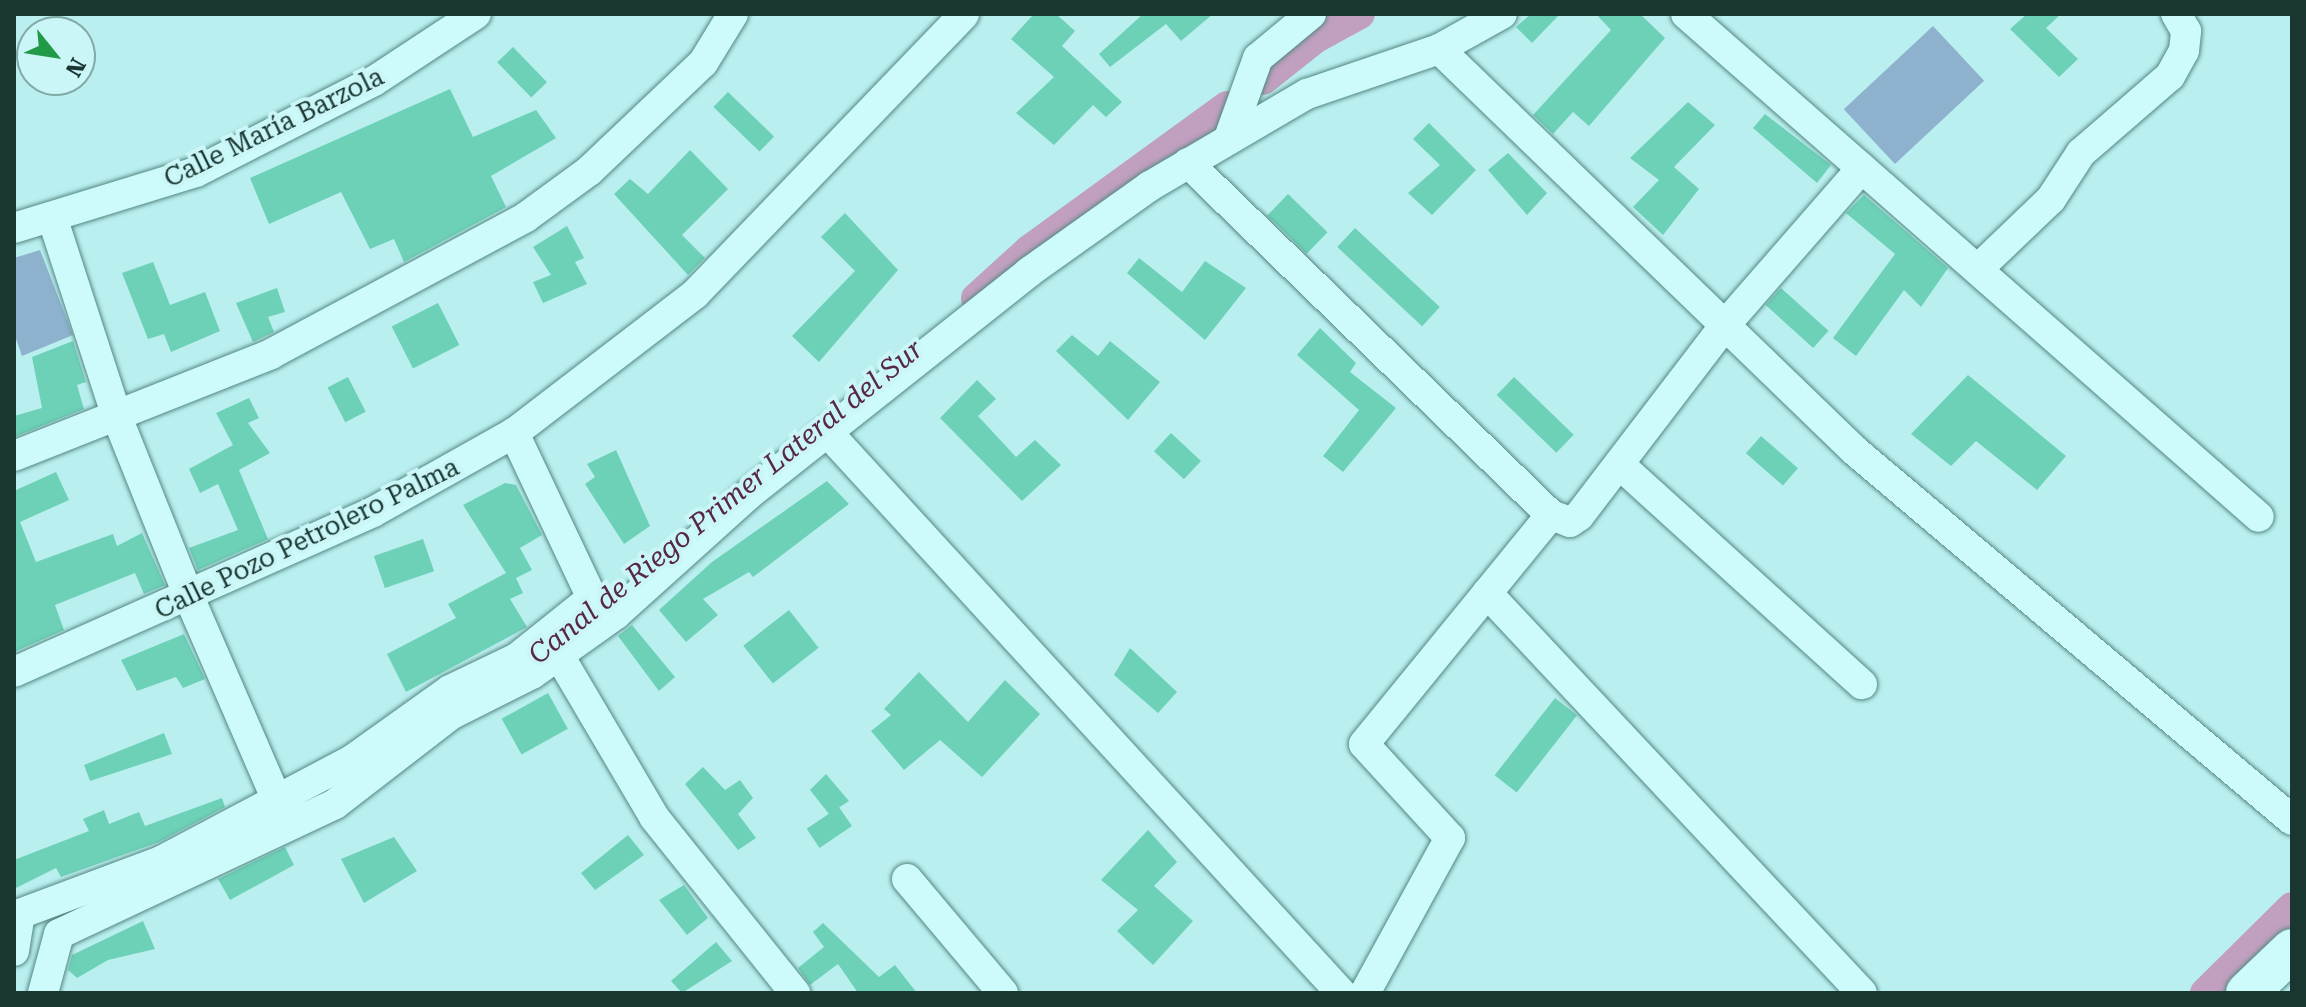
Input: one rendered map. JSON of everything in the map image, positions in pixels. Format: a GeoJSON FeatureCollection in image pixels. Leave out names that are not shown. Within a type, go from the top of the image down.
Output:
{"type":"FeatureCollection","features":[{"type":"Feature","properties":{"kind":"street","name":"Calle María Barzola"},"geometry":{"type":"LineString","coordinates":[[14,228],[196,172],[374,81],[476,14]]}},
{"type":"Feature","properties":{"kind":"street"},"geometry":{"type":"LineString","coordinates":[[14,456],[271,354],[526,217],[589,171],[703,63],[733,14]]}},
{"type":"Feature","properties":{"kind":"street","name":"Calle Pozo Petrolero Palma"},"geometry":{"type":"LineString","coordinates":[[14,672],[189,597],[373,512],[514,433],[695,294],[964,14]]}},
{"type":"Feature","properties":{"kind":"street"},"geometry":{"type":"LineString","coordinates":[[1229,138],[1258,58],[1311,14]]}},
{"type":"Feature","properties":{"kind":"street"},"geometry":{"type":"LineString","coordinates":[[43,993],[53,943],[66,929],[362,787],[452,714],[532,674],[557,652],[616,614],[748,495],[829,434],[1029,272],[1188,163],[1307,94],[1439,49],[1502,14]]}},
{"type":"Feature","properties":{"kind":"street"},"geometry":{"type":"LineString","coordinates":[[1686,14],[2259,517]]}},
{"type":"Feature","properties":{"kind":"street"},"geometry":{"type":"LineString","coordinates":[[1978,269],[2051,199],[2081,153],[2170,76],[2184,51],[2186,31],[2176,14]]}},
{"type":"Feature","properties":{"kind":"street"},"geometry":{"type":"LineString","coordinates":[[1439,49],[1855,451],[2292,820]]}},
{"type":"Feature","properties":{"kind":"street"},"geometry":{"type":"LineString","coordinates":[[1188,163],[1551,515],[1570,522],[1579,516],[1725,325],[1862,168]]}},
{"type":"Feature","properties":{"kind":"street"},"geometry":{"type":"LineString","coordinates":[[52,217],[117,417],[189,597],[275,796],[303,817]]}},
{"type":"Feature","properties":{"kind":"street"},"geometry":{"type":"LineString","coordinates":[[14,951],[17,915],[161,861],[275,796],[352,760],[450,690],[517,658],[592,598],[514,433]]}},
{"type":"Feature","properties":{"kind":"street"},"geometry":{"type":"LineString","coordinates":[[829,434],[1341,993]]}},
{"type":"Feature","properties":{"kind":"street"},"geometry":{"type":"LineString","coordinates":[[1619,464],[1862,684]]}},
{"type":"Feature","properties":{"kind":"street"},"geometry":{"type":"LineString","coordinates":[[1365,993],[1450,838],[1364,744],[1551,515]]}},
{"type":"Feature","properties":{"kind":"street"},"geometry":{"type":"LineString","coordinates":[[1487,593],[1862,993]]}},
{"type":"Feature","properties":{"kind":"street"},"geometry":{"type":"LineString","coordinates":[[557,652],[645,804],[795,993]]}},
{"type":"Feature","properties":{"kind":"street"},"geometry":{"type":"LineString","coordinates":[[907,879],[1003,993]]}},
{"type":"Feature","properties":{"kind":"street"},"geometry":{"type":"LineString","coordinates":[[2247,993],[2292,950]]}},
{"type":"Feature","properties":{"kind":"shaded area"},"geometry":{"type":"Polygon","coordinates":[[[1933,26],[1984,81],[1895,164],[1844,109],[1933,26]]]}},
{"type":"Feature","properties":{"kind":"shaded area"},"geometry":{"type":"Polygon","coordinates":[[[40,250],[73,335],[22,356],[14,333],[14,258],[40,250]]]}},
{"type":"Feature","properties":{"kind":"building"},"geometry":{"type":"Polygon","coordinates":[[[1034,14],[1056,14],[1075,31],[1062,46],[1122,102],[1106,117],[1093,105],[1054,145],[1016,113],[1054,77],[1011,39],[1034,14]]]}},
{"type":"Feature","properties":{"kind":"building"},"geometry":{"type":"Polygon","coordinates":[[[1143,14],[1213,14],[1181,41],[1166,24],[1110,67],[1099,54],[1143,14]]]}},
{"type":"Feature","properties":{"kind":"building"},"geometry":{"type":"Polygon","coordinates":[[[1531,14],[1560,14],[1532,43],[1516,27],[1531,14]]]}},
{"type":"Feature","properties":{"kind":"building"},"geometry":{"type":"Polygon","coordinates":[[[1596,14],[1640,14],[1665,38],[1589,126],[1573,112],[1553,134],[1533,115],[1611,30],[1596,14]]]}},
{"type":"Feature","properties":{"kind":"building"},"geometry":{"type":"Polygon","coordinates":[[[2027,14],[2061,14],[2046,28],[2078,59],[2059,77],[2010,29],[2027,14]]]}},
{"type":"Feature","properties":{"kind":"building"},"geometry":{"type":"Polygon","coordinates":[[[513,47],[547,82],[531,98],[497,62],[513,47]]]}},
{"type":"Feature","properties":{"kind":"building"},"geometry":{"type":"Polygon","coordinates":[[[450,89],[473,137],[536,110],[556,138],[491,176],[506,207],[404,262],[394,239],[370,249],[341,192],[269,224],[250,178],[450,89]]]}},
{"type":"Feature","properties":{"kind":"building"},"geometry":{"type":"Polygon","coordinates":[[[728,92],[774,136],[759,152],[713,107],[728,92]]]}},
{"type":"Feature","properties":{"kind":"building"},"geometry":{"type":"Polygon","coordinates":[[[1688,102],[1715,125],[1674,167],[1699,189],[1663,235],[1633,207],[1659,180],[1630,158],[1688,102]]]}},
{"type":"Feature","properties":{"kind":"building"},"geometry":{"type":"Polygon","coordinates":[[[1765,114],[1831,165],[1817,183],[1753,128],[1765,114]]]}},
{"type":"Feature","properties":{"kind":"building"},"geometry":{"type":"Polygon","coordinates":[[[1429,123],[1476,170],[1432,215],[1408,193],[1440,165],[1413,139],[1429,123]]]}},
{"type":"Feature","properties":{"kind":"building"},"geometry":{"type":"Polygon","coordinates":[[[690,150],[728,189],[682,235],[705,258],[688,275],[614,194],[630,179],[648,194],[690,150]]]}},
{"type":"Feature","properties":{"kind":"building"},"geometry":{"type":"Polygon","coordinates":[[[1508,153],[1547,193],[1527,215],[1488,170],[1508,153]]]}},
{"type":"Feature","properties":{"kind":"building"},"geometry":{"type":"Polygon","coordinates":[[[1288,194],[1328,232],[1307,254],[1267,216],[1288,194]]]}},
{"type":"Feature","properties":{"kind":"building"},"geometry":{"type":"Polygon","coordinates":[[[1864,195],[1948,268],[1921,307],[1904,290],[1856,356],[1833,338],[1895,254],[1846,213],[1864,195]]]}},
{"type":"Feature","properties":{"kind":"building"},"geometry":{"type":"Polygon","coordinates":[[[845,213],[898,270],[819,362],[792,336],[855,271],[821,237],[845,213]]]}},
{"type":"Feature","properties":{"kind":"building"},"geometry":{"type":"Polygon","coordinates":[[[567,226],[584,258],[575,262],[587,284],[543,303],[533,282],[551,275],[533,247],[567,226]]]}},
{"type":"Feature","properties":{"kind":"building"},"geometry":{"type":"Polygon","coordinates":[[[1355,228],[1440,307],[1422,326],[1337,247],[1355,228]]]}},
{"type":"Feature","properties":{"kind":"building"},"geometry":{"type":"Polygon","coordinates":[[[1139,258],[1182,292],[1205,261],[1246,288],[1205,340],[1127,273],[1139,258]]]}},
{"type":"Feature","properties":{"kind":"building"},"geometry":{"type":"Polygon","coordinates":[[[153,262],[170,305],[205,292],[220,331],[171,352],[164,334],[148,339],[122,273],[153,262]]]}},
{"type":"Feature","properties":{"kind":"building"},"geometry":{"type":"Polygon","coordinates":[[[277,288],[285,312],[268,317],[274,332],[253,342],[236,303],[277,288]]]}},
{"type":"Feature","properties":{"kind":"building"},"geometry":{"type":"Polygon","coordinates":[[[1781,288],[1829,331],[1813,348],[1766,305],[1781,288]]]}},
{"type":"Feature","properties":{"kind":"building"},"geometry":{"type":"Polygon","coordinates":[[[438,303],[459,345],[413,368],[392,327],[438,303]]]}},
{"type":"Feature","properties":{"kind":"building"},"geometry":{"type":"Polygon","coordinates":[[[1320,328],[1356,363],[1350,372],[1396,408],[1343,472],[1323,456],[1359,410],[1297,355],[1320,328]]]}},
{"type":"Feature","properties":{"kind":"building"},"geometry":{"type":"Polygon","coordinates":[[[1072,335],[1098,356],[1110,341],[1160,382],[1128,420],[1056,351],[1072,335]]]}},
{"type":"Feature","properties":{"kind":"building"},"geometry":{"type":"Polygon","coordinates":[[[73,341],[86,382],[77,385],[84,409],[14,437],[14,416],[42,408],[32,357],[73,341]]]}},
{"type":"Feature","properties":{"kind":"building"},"geometry":{"type":"Polygon","coordinates":[[[1968,375],[2066,456],[2037,490],[1976,441],[1951,466],[1911,434],[1968,375]]]}},
{"type":"Feature","properties":{"kind":"building"},"geometry":{"type":"Polygon","coordinates":[[[348,377],[366,412],[345,422],[328,387],[348,377]]]}},
{"type":"Feature","properties":{"kind":"building"},"geometry":{"type":"Polygon","coordinates":[[[1514,377],[1574,435],[1556,453],[1497,395],[1514,377]]]}},
{"type":"Feature","properties":{"kind":"building"},"geometry":{"type":"Polygon","coordinates":[[[977,380],[996,399],[978,416],[1016,457],[1035,440],[1061,465],[1022,501],[940,418],[977,380]]]}},
{"type":"Feature","properties":{"kind":"building"},"geometry":{"type":"Polygon","coordinates":[[[249,398],[259,418],[248,423],[270,453],[239,470],[268,539],[198,570],[189,548],[238,530],[218,484],[200,493],[189,469],[233,445],[216,413],[249,398]]]}},
{"type":"Feature","properties":{"kind":"building"},"geometry":{"type":"Polygon","coordinates":[[[1171,433],[1201,461],[1184,479],[1154,451],[1171,433]]]}},
{"type":"Feature","properties":{"kind":"building"},"geometry":{"type":"Polygon","coordinates":[[[1761,436],[1798,468],[1783,486],[1746,453],[1761,436]]]}},
{"type":"Feature","properties":{"kind":"building"},"geometry":{"type":"Polygon","coordinates":[[[616,450],[650,526],[624,544],[585,484],[595,477],[587,464],[616,450]]]}},
{"type":"Feature","properties":{"kind":"building"},"geometry":{"type":"Polygon","coordinates":[[[56,472],[69,500],[20,522],[36,562],[113,534],[117,546],[142,533],[165,585],[144,594],[135,573],[55,605],[64,630],[14,652],[14,491],[56,472]]]}},
{"type":"Feature","properties":{"kind":"building"},"geometry":{"type":"Polygon","coordinates":[[[827,481],[849,504],[753,577],[749,572],[703,599],[718,615],[686,642],[659,610],[712,562],[827,481]]]}},
{"type":"Feature","properties":{"kind":"building"},"geometry":{"type":"Polygon","coordinates":[[[505,483],[516,485],[542,535],[520,548],[532,570],[516,578],[523,593],[510,599],[527,627],[406,692],[387,654],[456,618],[448,604],[506,573],[463,505],[505,483]]]}},
{"type":"Feature","properties":{"kind":"building"},"geometry":{"type":"Polygon","coordinates":[[[423,539],[434,571],[385,588],[374,556],[423,539]]]}},
{"type":"Feature","properties":{"kind":"building"},"geometry":{"type":"Polygon","coordinates":[[[789,610],[819,648],[773,684],[743,646],[789,610]]]}},
{"type":"Feature","properties":{"kind":"building"},"geometry":{"type":"Polygon","coordinates":[[[632,625],[675,677],[659,691],[618,636],[632,625]]]}},
{"type":"Feature","properties":{"kind":"building"},"geometry":{"type":"Polygon","coordinates":[[[184,634],[205,679],[183,688],[176,677],[137,691],[121,660],[184,634]]]}},
{"type":"Feature","properties":{"kind":"building"},"geometry":{"type":"Polygon","coordinates":[[[1130,648],[1177,692],[1158,713],[1114,675],[1130,648]]]}},
{"type":"Feature","properties":{"kind":"building"},"geometry":{"type":"Polygon","coordinates":[[[919,672],[968,722],[1005,680],[1040,714],[982,777],[940,740],[904,770],[871,731],[891,715],[884,709],[919,672]]]}},
{"type":"Feature","properties":{"kind":"building"},"geometry":{"type":"Polygon","coordinates":[[[548,693],[568,729],[522,755],[502,719],[548,693]]]}},
{"type":"Feature","properties":{"kind":"building"},"geometry":{"type":"Polygon","coordinates":[[[1555,698],[1577,715],[1517,792],[1495,775],[1555,698]]]}},
{"type":"Feature","properties":{"kind":"building"},"geometry":{"type":"Polygon","coordinates":[[[164,733],[172,754],[90,781],[84,765],[164,733]]]}},
{"type":"Feature","properties":{"kind":"building"},"geometry":{"type":"Polygon","coordinates":[[[703,767],[725,790],[740,780],[753,798],[738,814],[756,838],[738,850],[685,784],[703,767]]]}},
{"type":"Feature","properties":{"kind":"building"},"geometry":{"type":"Polygon","coordinates":[[[826,774],[849,801],[829,814],[810,790],[826,774]]]}},
{"type":"Feature","properties":{"kind":"building"},"geometry":{"type":"Polygon","coordinates":[[[222,798],[225,807],[159,842],[61,877],[56,868],[14,889],[14,860],[89,831],[83,819],[104,810],[109,824],[139,812],[145,826],[222,798]]]}},
{"type":"Feature","properties":{"kind":"building"},"geometry":{"type":"Polygon","coordinates":[[[839,807],[852,826],[820,848],[807,829],[839,807]]]}},
{"type":"Feature","properties":{"kind":"building"},"geometry":{"type":"Polygon","coordinates":[[[1148,830],[1177,862],[1154,886],[1193,921],[1153,965],[1117,931],[1138,910],[1101,880],[1148,830]]]}},
{"type":"Feature","properties":{"kind":"building"},"geometry":{"type":"Polygon","coordinates":[[[628,835],[644,855],[595,890],[581,873],[628,835]]]}},
{"type":"Feature","properties":{"kind":"building"},"geometry":{"type":"Polygon","coordinates":[[[394,837],[417,871],[364,903],[341,859],[394,837]]]}},
{"type":"Feature","properties":{"kind":"building"},"geometry":{"type":"Polygon","coordinates":[[[285,847],[294,865],[230,900],[218,879],[285,847]]]}},
{"type":"Feature","properties":{"kind":"building"},"geometry":{"type":"Polygon","coordinates":[[[684,885],[708,918],[687,935],[659,900],[684,885]]]}},
{"type":"Feature","properties":{"kind":"building"},"geometry":{"type":"Polygon","coordinates":[[[143,921],[155,949],[108,960],[77,978],[68,970],[72,955],[143,921]]]}},
{"type":"Feature","properties":{"kind":"building"},"geometry":{"type":"Polygon","coordinates":[[[823,923],[879,977],[895,965],[917,993],[858,993],[838,964],[810,985],[798,968],[824,947],[813,932],[823,923]]]}},
{"type":"Feature","properties":{"kind":"building"},"geometry":{"type":"Polygon","coordinates":[[[716,942],[732,961],[682,993],[671,981],[716,942]]]}},
{"type":"Feature","properties":{"kind":"waterway","name":"Canal de Riego Primer Lateral del Sur"},"geometry":{"type":"LineString","coordinates":[[1263,80],[1316,38],[1360,14]]}},
{"type":"Feature","properties":{"kind":"waterway","name":"Canal de Riego Primer Lateral del Sur"},"geometry":{"type":"LineString","coordinates":[[976,298],[1029,250],[1227,106]]}},
{"type":"Feature","properties":{"kind":"waterway"},"geometry":{"type":"LineString","coordinates":[[2205,993],[2292,907]]}}]}
